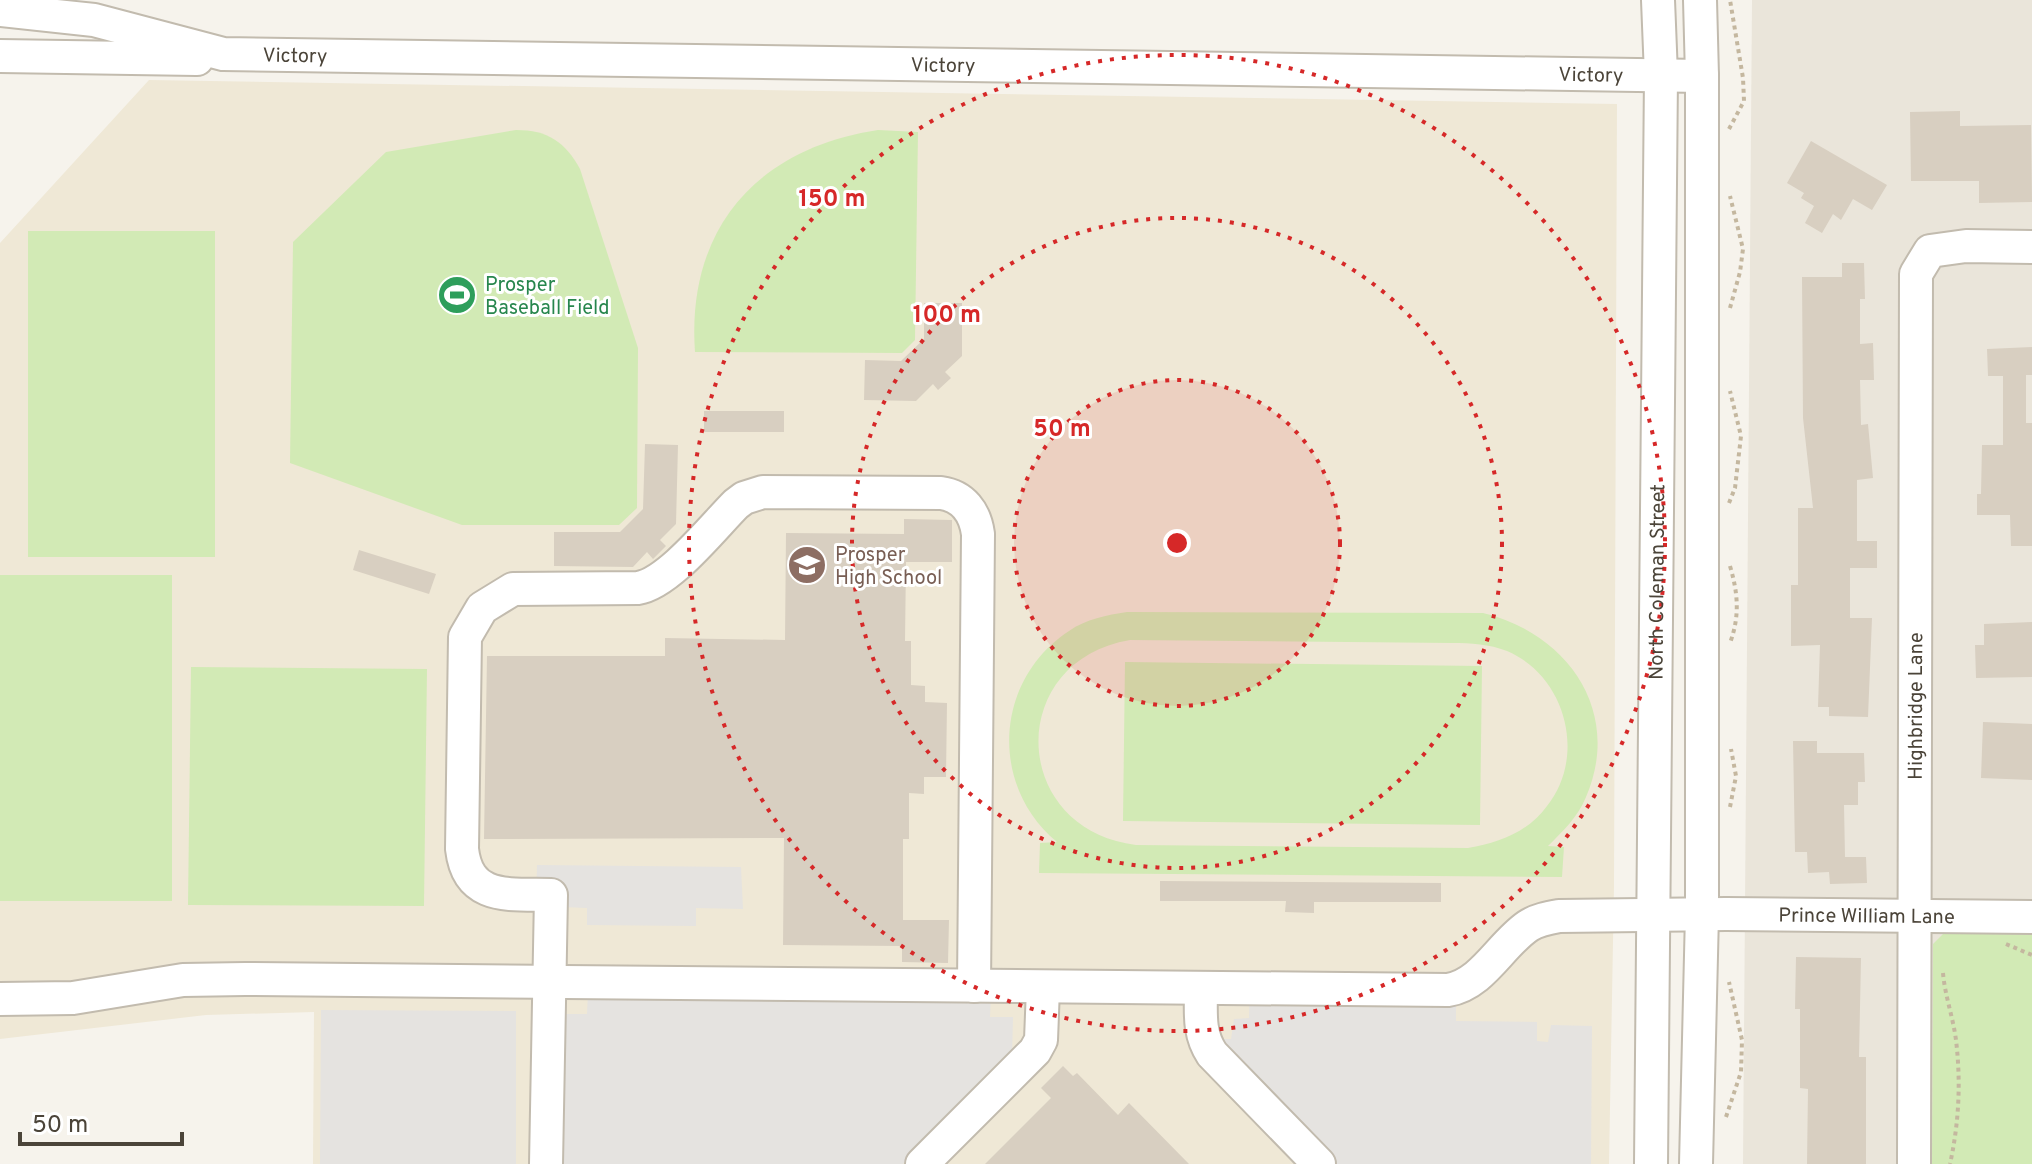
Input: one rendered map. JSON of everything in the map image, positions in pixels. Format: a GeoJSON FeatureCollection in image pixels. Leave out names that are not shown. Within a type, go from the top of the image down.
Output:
{"type":"FeatureCollection","features":[{"type":"Feature","properties":{"kind":"street","name":"North Coleman Street"},"geometry":{"type":"LineString","coordinates":[[1651,1164],[1661,75],[1658,0]]}},
{"type":"Feature","properties":{"kind":"street"},"geometry":{"type":"LineString","coordinates":[[1696,1164],[1702,914],[1700,0]]}},
{"type":"Feature","properties":{"kind":"street","name":"Victory"},"geometry":{"type":"LineString","coordinates":[[0,10],[94,20],[223,54],[1702,76]]}},
{"type":"Feature","properties":{"kind":"street","name":"Victory"},"geometry":{"type":"LineString","coordinates":[[0,56],[203,59],[223,54]]}},
{"type":"Feature","properties":{"kind":"street","name":"Highbridge Lane"},"geometry":{"type":"LineString","coordinates":[[1914,1164],[1916,274],[1930,251],[1966,246],[2032,247]]}},
{"type":"Feature","properties":{"kind":"street"},"geometry":{"type":"LineString","coordinates":[[546,1164],[551,895],[489,891],[472,879],[464,862],[464,649],[469,627],[482,608],[502,594],[525,587],[638,588],[654,583],[670,571],[736,504],[753,494],[941,493],[963,501],[972,514],[978,534],[974,986]]}},
{"type":"Feature","properties":{"kind":"street","name":"Prince William Lane"},"geometry":{"type":"LineString","coordinates":[[0,999],[73,998],[155,984],[213,979],[1456,989],[1475,977],[1525,928],[1559,916],[2032,917]]}},
{"type":"Feature","properties":{"kind":"street"},"geometry":{"type":"LineString","coordinates":[[922,1164],[1035,1051],[1041,1040],[1043,988]]}},
{"type":"Feature","properties":{"kind":"street"},"geometry":{"type":"LineString","coordinates":[[1201,989],[1200,1026],[1209,1050],[1319,1164]]}},
{"type":"Feature","properties":{"kind":"path"},"geometry":{"type":"LineString","coordinates":[[1994,939],[2032,955]]}},
{"type":"Feature","properties":{"kind":"path"},"geometry":{"type":"LineString","coordinates":[[1943,970],[1956,1038],[1959,1100],[1958,1129],[1950,1164]]}},
{"type":"Feature","properties":{"kind":"shaded area"},"geometry":{"type":"Polygon","coordinates":[[[1752,0],[2032,0],[2032,1164],[1743,1164],[1752,0]]]}},
{"type":"Feature","properties":{"kind":"shaded area","name":"Prosper High School"},"geometry":{"type":"Polygon","coordinates":[[[149,80],[1617,104],[1614,886],[1609,1164],[313,1164],[314,1012],[206,1015],[0,1039],[0,243],[149,80]]]}},
{"type":"Feature","properties":{"kind":"shaded area"},"geometry":{"type":"Polygon","coordinates":[[[537,865],[741,867],[743,909],[696,908],[696,926],[587,925],[587,908],[536,906],[537,865]]]}},
{"type":"Feature","properties":{"kind":"shaded area"},"geometry":{"type":"Polygon","coordinates":[[[589,970],[992,972],[990,1017],[1013,1017],[1012,1057],[903,1164],[564,1164],[563,1014],[587,1014],[589,970]]]}},
{"type":"Feature","properties":{"kind":"shaded area"},"geometry":{"type":"Polygon","coordinates":[[[1250,976],[1456,977],[1456,1021],[1537,1022],[1537,1041],[1548,1042],[1551,1025],[1592,1026],[1591,1164],[1337,1164],[1216,1039],[1231,1039],[1234,1019],[1249,1018],[1250,976]]]}},
{"type":"Feature","properties":{"kind":"shaded area"},"geometry":{"type":"Polygon","coordinates":[[[321,1010],[516,1011],[516,1164],[320,1164],[321,1010]]]}},
{"type":"Feature","properties":{"kind":"green space","name":"Prosper Baseball Field"},"geometry":{"type":"Polygon","coordinates":[[[516,130],[537,132],[554,139],[580,169],[638,348],[637,508],[619,525],[462,525],[290,463],[293,242],[386,152],[516,130]]]}},
{"type":"Feature","properties":{"kind":"green space"},"geometry":{"type":"Polygon","coordinates":[[[878,130],[918,132],[915,340],[902,353],[695,352],[695,308],[703,268],[717,232],[738,201],[765,175],[798,155],[835,140],[878,130]]]}},
{"type":"Feature","properties":{"kind":"green space"},"geometry":{"type":"Polygon","coordinates":[[[28,231],[215,231],[215,557],[28,557],[28,231]]]}},
{"type":"Feature","properties":{"kind":"green space"},"geometry":{"type":"Polygon","coordinates":[[[0,575],[172,575],[172,901],[0,901],[0,575]]]}},
{"type":"Feature","properties":{"kind":"green space"},"geometry":{"type":"Polygon","coordinates":[[[1127,612],[1483,613],[1513,623],[1540,638],[1562,657],[1580,680],[1592,706],[1597,735],[1596,765],[1583,804],[1548,846],[1564,847],[1562,877],[1039,873],[1040,843],[1057,842],[1035,819],[1020,792],[1011,764],[1009,734],[1014,705],[1026,677],[1044,652],[1069,631],[1097,618],[1127,612]],[[1130,640],[1089,654],[1060,679],[1043,710],[1038,744],[1045,779],[1064,809],[1094,832],[1136,845],[1468,848],[1502,839],[1531,823],[1547,806],[1559,786],[1566,764],[1564,719],[1556,698],[1544,679],[1527,663],[1493,647],[1473,644],[1130,640]]]}},
{"type":"Feature","properties":{"kind":"green space"},"geometry":{"type":"Polygon","coordinates":[[[1125,662],[1482,666],[1480,825],[1123,821],[1125,662]]]}},
{"type":"Feature","properties":{"kind":"green space"},"geometry":{"type":"Polygon","coordinates":[[[191,667],[427,669],[424,906],[188,905],[191,667]]]}},
{"type":"Feature","properties":{"kind":"green space"},"geometry":{"type":"Polygon","coordinates":[[[1946,931],[2032,932],[2032,1164],[1932,1164],[1933,944],[1946,931]]]}},
{"type":"Feature","properties":{"kind":"building"},"geometry":{"type":"Polygon","coordinates":[[[1960,111],[1960,126],[2031,125],[2032,202],[1979,203],[1979,181],[1911,181],[1910,112],[1960,111]]]}},
{"type":"Feature","properties":{"kind":"building"},"geometry":{"type":"Polygon","coordinates":[[[1811,141],[1887,185],[1872,210],[1853,199],[1841,220],[1833,214],[1822,233],[1805,223],[1814,206],[1801,198],[1804,193],[1787,183],[1811,141]]]}},
{"type":"Feature","properties":{"kind":"building"},"geometry":{"type":"Polygon","coordinates":[[[1842,263],[1864,263],[1865,299],[1860,299],[1860,344],[1873,343],[1874,380],[1860,380],[1861,425],[1868,424],[1873,478],[1857,480],[1857,541],[1877,541],[1877,568],[1850,568],[1850,618],[1872,618],[1868,717],[1829,716],[1829,707],[1818,707],[1820,645],[1791,646],[1791,585],[1798,585],[1798,508],[1813,508],[1803,418],[1802,277],[1842,277],[1842,263]]]}},
{"type":"Feature","properties":{"kind":"building"},"geometry":{"type":"Polygon","coordinates":[[[924,303],[962,303],[962,356],[945,372],[951,378],[938,390],[933,384],[916,401],[864,400],[865,360],[901,361],[924,339],[924,303]]]}},
{"type":"Feature","properties":{"kind":"building"},"geometry":{"type":"Polygon","coordinates":[[[2032,347],[2032,375],[2026,375],[2026,423],[2032,423],[2032,546],[2011,546],[2010,515],[1977,515],[1977,494],[1981,494],[1982,445],[2003,445],[2003,376],[1988,376],[1987,349],[2032,347]]]}},
{"type":"Feature","properties":{"kind":"building"},"geometry":{"type":"Polygon","coordinates":[[[704,411],[784,411],[784,432],[704,432],[704,411]]]}},
{"type":"Feature","properties":{"kind":"building"},"geometry":{"type":"Polygon","coordinates":[[[645,444],[678,445],[676,524],[660,540],[666,546],[653,559],[647,552],[633,567],[554,566],[554,532],[620,532],[643,509],[645,444]]]}},
{"type":"Feature","properties":{"kind":"building"},"geometry":{"type":"Polygon","coordinates":[[[904,519],[952,520],[952,562],[906,562],[905,641],[911,641],[911,685],[925,686],[925,702],[947,703],[946,777],[924,777],[924,794],[909,793],[909,839],[903,839],[903,920],[949,920],[948,963],[902,962],[902,946],[783,945],[784,838],[484,839],[487,656],[665,656],[665,638],[785,640],[786,533],[904,534],[904,519]]]}},
{"type":"Feature","properties":{"kind":"building"},"geometry":{"type":"Polygon","coordinates":[[[359,550],[436,574],[429,594],[353,570],[359,550]]]}},
{"type":"Feature","properties":{"kind":"building"},"geometry":{"type":"Polygon","coordinates":[[[2032,622],[2032,677],[1976,678],[1975,645],[1984,645],[1984,624],[2032,622]]]}},
{"type":"Feature","properties":{"kind":"building"},"geometry":{"type":"Polygon","coordinates":[[[1983,722],[2032,724],[2032,780],[1981,778],[1983,722]]]}},
{"type":"Feature","properties":{"kind":"building"},"geometry":{"type":"Polygon","coordinates":[[[1793,741],[1817,741],[1817,753],[1864,753],[1865,782],[1858,782],[1858,805],[1844,805],[1845,857],[1866,857],[1867,883],[1830,884],[1829,872],[1808,873],[1807,852],[1795,852],[1793,741]]]}},
{"type":"Feature","properties":{"kind":"building"},"geometry":{"type":"Polygon","coordinates":[[[1160,881],[1441,883],[1441,902],[1314,902],[1314,913],[1285,912],[1286,901],[1160,901],[1160,881]]]}},
{"type":"Feature","properties":{"kind":"building"},"geometry":{"type":"Polygon","coordinates":[[[1796,957],[1861,958],[1859,1057],[1866,1057],[1866,1164],[1807,1164],[1808,1089],[1800,1088],[1800,1009],[1795,1009],[1796,957]]]}},
{"type":"Feature","properties":{"kind":"building"},"geometry":{"type":"Polygon","coordinates":[[[1063,1066],[1073,1076],[1077,1073],[1118,1115],[1129,1103],[1189,1164],[985,1164],[1051,1098],[1041,1088],[1063,1066]]]}},
{"type":"Feature","properties":{"kind":"place","name":"Prosper Baseball Field"},"geometry":{"type":"Point","coordinates":[457,295]}},
{"type":"Feature","properties":{"kind":"place","name":"Prosper High School"},"geometry":{"type":"Point","coordinates":[807,565]}}]}
